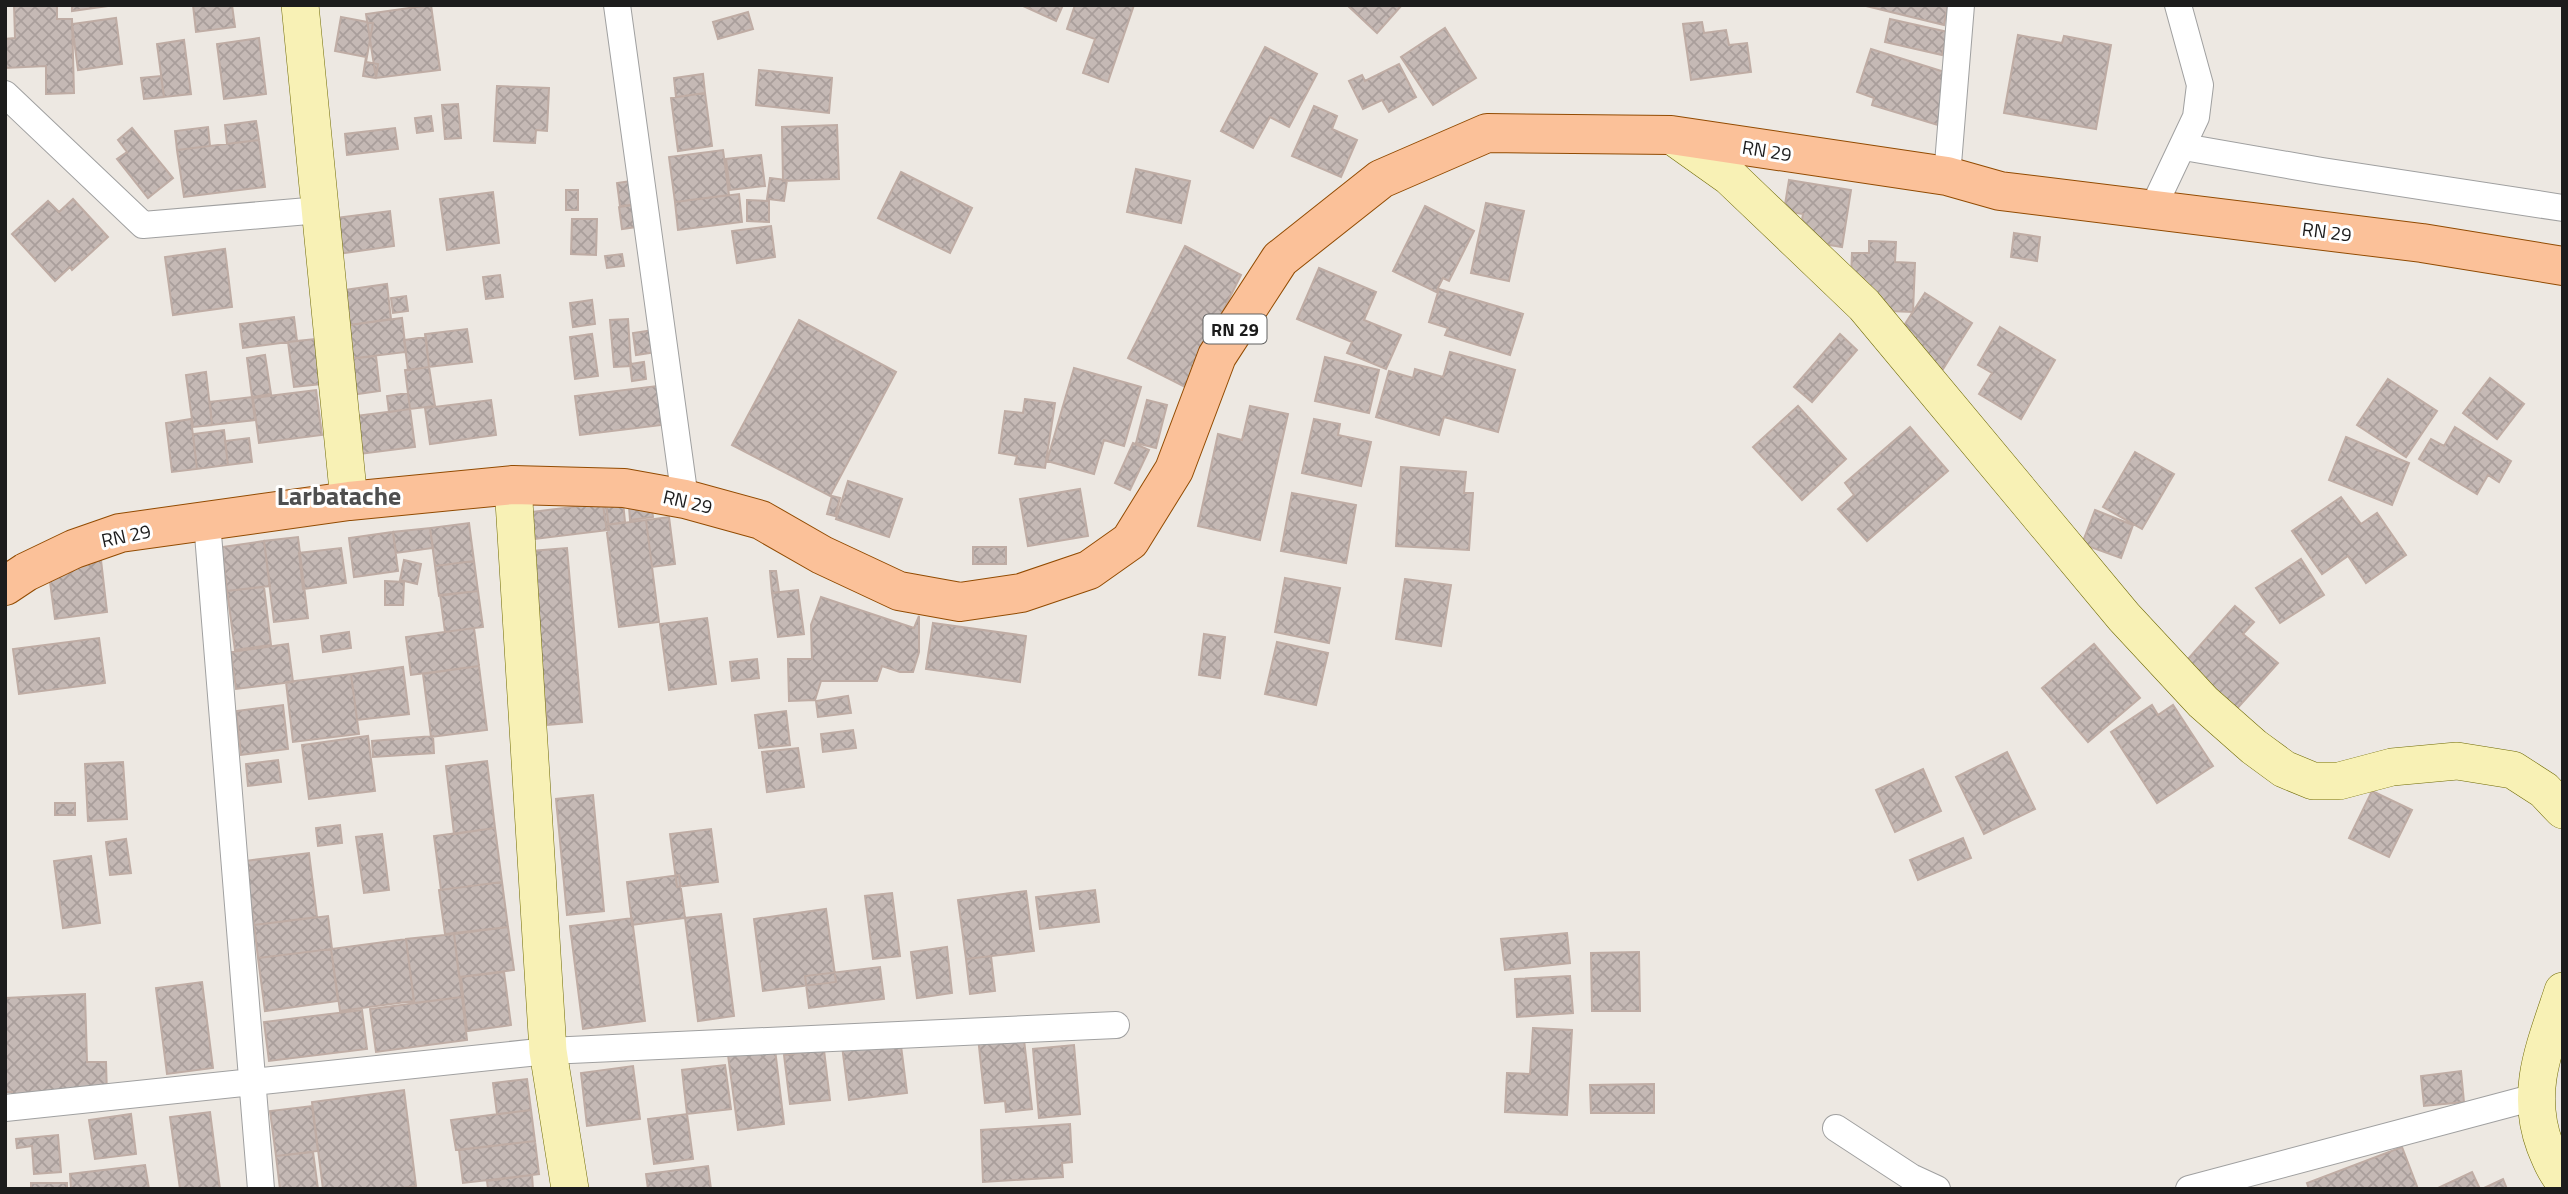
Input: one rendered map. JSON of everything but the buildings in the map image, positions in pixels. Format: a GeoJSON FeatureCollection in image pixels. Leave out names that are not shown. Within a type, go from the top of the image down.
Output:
{"type":"FeatureCollection","features":[{"type":"Feature","properties":{"kind":"main road"},"geometry":{"type":"LineString","coordinates":[[300,5],[349,501]]}},
{"type":"Feature","properties":{"kind":"main road","name":"RN 29"},"geometry":{"type":"LineString","coordinates":[[5,586],[26,572],[74,549],[120,533],[349,501],[513,485],[624,488],[685,499],[761,520],[822,555],[899,592],[960,602],[1021,593],[1089,570],[1130,541],[1174,470],[1217,356],[1280,260],[1381,179],[1487,133],[1671,135],[1947,176],[2000,191],[2422,243],[2563,266]]}},
{"type":"Feature","properties":{"kind":"main road"},"geometry":{"type":"LineString","coordinates":[[1671,135],[1730,177],[1864,305],[2124,617],[2203,702],[2254,747],[2284,769],[2313,781],[2339,781],[2392,767],[2457,761],[2513,771],[2544,790],[2563,810]]}},
{"type":"Feature","properties":{"kind":"main road"},"geometry":{"type":"LineString","coordinates":[[513,485],[548,1051],[570,1189]]}},
{"type":"Feature","properties":{"kind":"main road"},"geometry":{"type":"LineString","coordinates":[[2563,991],[2541,1061],[2535,1097],[2540,1133],[2554,1170],[2563,1180]]}},
{"type":"Feature","properties":{"kind":"street"},"geometry":{"type":"LineString","coordinates":[[617,5],[685,499]]}},
{"type":"Feature","properties":{"kind":"street"},"geometry":{"type":"LineString","coordinates":[[1947,176],[1961,5]]}},
{"type":"Feature","properties":{"kind":"street"},"geometry":{"type":"LineString","coordinates":[[2152,210],[2196,117],[2200,85],[2178,5]]}},
{"type":"Feature","properties":{"kind":"street"},"geometry":{"type":"LineString","coordinates":[[5,94],[142,225],[320,210]]}},
{"type":"Feature","properties":{"kind":"street"},"geometry":{"type":"LineString","coordinates":[[2183,147],[2563,208]]}},
{"type":"Feature","properties":{"kind":"street"},"geometry":{"type":"LineString","coordinates":[[207,522],[261,1189]]}},
{"type":"Feature","properties":{"kind":"street"},"geometry":{"type":"LineString","coordinates":[[5,1108],[548,1051],[1116,1025]]}},
{"type":"Feature","properties":{"kind":"street"},"geometry":{"type":"LineString","coordinates":[[2189,1189],[2269,1179],[2535,1097]]}},
{"type":"Feature","properties":{"kind":"street"},"geometry":{"type":"LineString","coordinates":[[1836,1128],[1911,1177],[1937,1189]]}},
{"type":"Feature","properties":{"kind":"district","name":"Larbatache"},"geometry":{"type":"Point","coordinates":[339,495]}}]}
